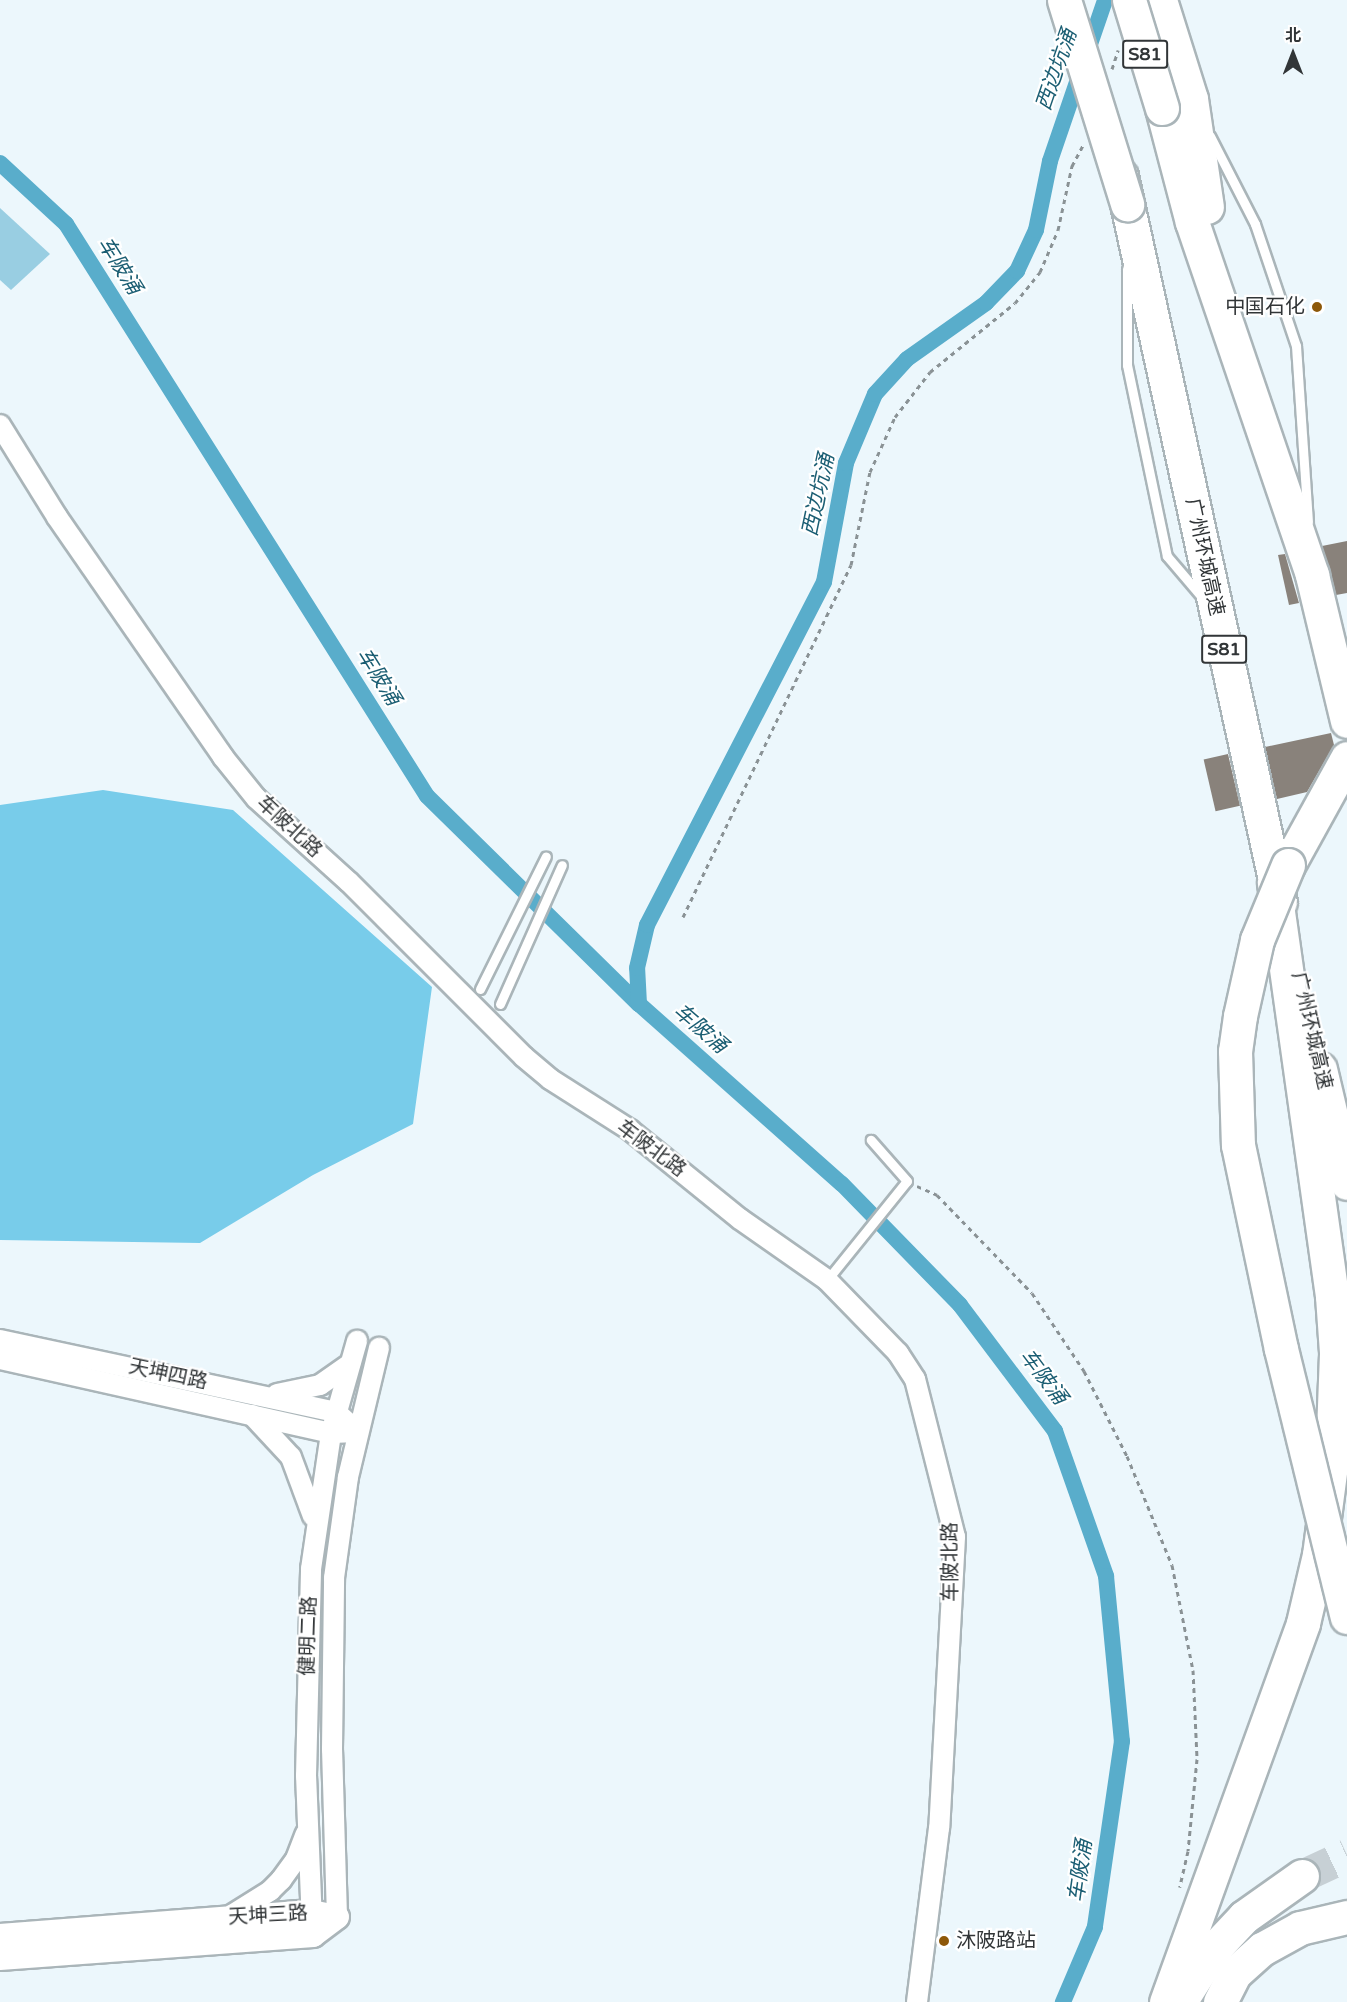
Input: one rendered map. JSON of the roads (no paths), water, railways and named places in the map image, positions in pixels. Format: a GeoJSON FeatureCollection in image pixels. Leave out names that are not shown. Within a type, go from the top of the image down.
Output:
{"type":"FeatureCollection","features":[{"type":"Feature","properties":{"kind":"highway"},"geometry":{"type":"LineString","coordinates":[[1064,0],[1127,204]]}},
{"type":"Feature","properties":{"kind":"highway","name":"广州环城高速"},"geometry":{"type":"LineString","coordinates":[[1081,0],[1097,123],[1127,204],[1271,866],[1347,1183]]}},
{"type":"Feature","properties":{"kind":"highway","name":"S81"},"geometry":{"type":"LineString","coordinates":[[1129,0],[1177,104],[1192,222],[1312,575],[1347,721]]}},
{"type":"Feature","properties":{"kind":"highway"},"geometry":{"type":"LineString","coordinates":[[1160,0],[1177,104]]}},
{"type":"Feature","properties":{"kind":"highway"},"geometry":{"type":"LineString","coordinates":[[1347,758],[1288,864],[1257,940],[1240,1016],[1235,1084],[1238,1145],[1246,1191],[1347,1617]]}},
{"type":"Feature","properties":{"kind":"highway"},"geometry":{"type":"LineString","coordinates":[[1166,2002],[1303,1623],[1319,1555],[1332,1458],[1336,1352],[1332,1296],[1271,866]]}},
{"type":"Feature","properties":{"kind":"highway"},"geometry":{"type":"LineString","coordinates":[[1179,2002],[1213,1950],[1244,1917],[1302,1876]]}},
{"type":"Feature","properties":{"kind":"highway"},"geometry":{"type":"LineString","coordinates":[[1220,2002],[1235,1974],[1262,1949],[1300,1928],[1347,1917]]}},
{"type":"Feature","properties":{"kind":"street","name":"车陂北路"},"geometry":{"type":"LineString","coordinates":[[0,426],[57,517],[223,756],[256,798],[349,882],[550,1079],[630,1130],[740,1219],[827,1280],[898,1353],[915,1379],[956,1538],[939,1828],[917,2002]]}},
{"type":"Feature","properties":{"kind":"street","name":"天坤四路"},"geometry":{"type":"LineString","coordinates":[[0,1340],[336,1412]]}},
{"type":"Feature","properties":{"kind":"street","name":"健明二路"},"geometry":{"type":"LineString","coordinates":[[312,1923],[308,1827],[308,1652],[316,1526],[331,1433],[357,1341]]}},
{"type":"Feature","properties":{"kind":"street","name":"健明二路"},"geometry":{"type":"LineString","coordinates":[[337,1917],[332,1749],[334,1578],[338,1528],[358,1432],[379,1348]]}},
{"type":"Feature","properties":{"kind":"street","name":"天坤四路"},"geometry":{"type":"LineString","coordinates":[[0,1359],[331,1433],[358,1432]]}},
{"type":"Feature","properties":{"kind":"street"},"geometry":{"type":"LineString","coordinates":[[258,1395],[307,1390],[350,1364]]}},
{"type":"Feature","properties":{"kind":"street"},"geometry":{"type":"LineString","coordinates":[[336,1412],[358,1432]]}},
{"type":"Feature","properties":{"kind":"street"},"geometry":{"type":"LineString","coordinates":[[252,1415],[299,1471],[316,1526]]}},
{"type":"Feature","properties":{"kind":"street"},"geometry":{"type":"LineString","coordinates":[[226,1918],[281,1880],[296,1859],[308,1827]]}},
{"type":"Feature","properties":{"kind":"street","name":"天坤三路"},"geometry":{"type":"LineString","coordinates":[[0,1958],[312,1923],[337,1917]]}},
{"type":"Feature","properties":{"kind":"street","name":"天坤三路"},"geometry":{"type":"LineString","coordinates":[[0,1936],[226,1918],[312,1923]]}},
{"type":"Feature","properties":{"kind":"lane"},"geometry":{"type":"LineString","coordinates":[[1177,104],[1255,224],[1296,346],[1312,575]]}},
{"type":"Feature","properties":{"kind":"lane"},"geometry":{"type":"LineString","coordinates":[[480,989],[546,855]]}},
{"type":"Feature","properties":{"kind":"lane"},"geometry":{"type":"LineString","coordinates":[[500,1004],[562,865]]}},
{"type":"Feature","properties":{"kind":"lane"},"geometry":{"type":"LineString","coordinates":[[827,1280],[907,1181],[871,1140]]}},
{"type":"Feature","properties":{"kind":"lane"},"geometry":{"type":"LineString","coordinates":[[357,1341],[379,1348]]}},
{"type":"Feature","properties":{"kind":"waterway","name":"西边坑涌"},"geometry":{"type":"LineString","coordinates":[[639,1004],[637,968],[647,925],[824,582],[846,463],[875,394],[907,359],[986,303],[1017,271],[1036,230],[1050,161],[1105,0]]}},
{"type":"Feature","properties":{"kind":"waterway","name":"车陂涌"},"geometry":{"type":"LineString","coordinates":[[0,163],[66,224],[427,796],[639,1004],[842,1184],[960,1305],[1055,1431],[1106,1576],[1122,1741],[1095,1927],[1063,2002]]}},
{"type":"Feature","properties":{"kind":"tunnel"},"geometry":{"type":"LineString","coordinates":[[1302,1876],[1347,1855]]}},
{"type":"Feature","properties":{"kind":"place","name":"中国石化"},"geometry":{"type":"Point","coordinates":[1317,307]}},
{"type":"Feature","properties":{"kind":"place","name":"沐陂路站"},"geometry":{"type":"Point","coordinates":[944,1941]}}]}
